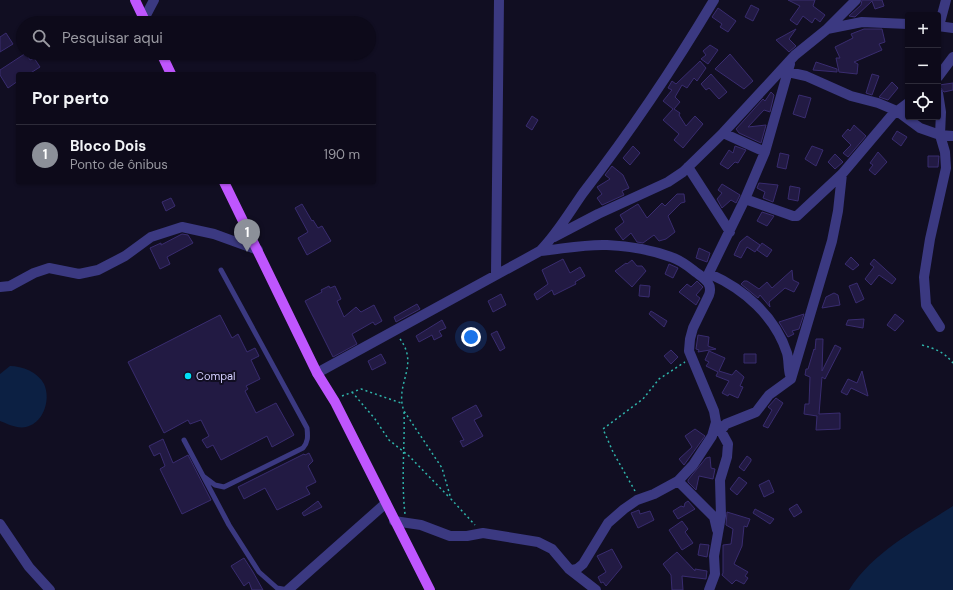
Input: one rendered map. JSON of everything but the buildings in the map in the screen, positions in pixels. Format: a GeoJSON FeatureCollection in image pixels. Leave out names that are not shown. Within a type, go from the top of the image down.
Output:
{"type":"FeatureCollection","features":[{"type":"Feature","properties":{"kind":"main road"},"geometry":{"type":"LineString","coordinates":[[135,0],[143,16]]}},
{"type":"Feature","properties":{"kind":"main road"},"geometry":{"type":"LineString","coordinates":[[164,60],[170,72]]}},
{"type":"Feature","properties":{"kind":"main road"},"geometry":{"type":"LineString","coordinates":[[225,184],[317,373],[335,402],[430,590]]}},
{"type":"Feature","properties":{"kind":"street"},"geometry":{"type":"LineString","coordinates":[[147,16],[154,0]]}},
{"type":"Feature","properties":{"kind":"street"},"geometry":{"type":"LineString","coordinates":[[496,274],[498,0]]}},
{"type":"Feature","properties":{"kind":"street"},"geometry":{"type":"LineString","coordinates":[[317,373],[540,251],[552,238],[574,205],[644,112],[714,0]]}},
{"type":"Feature","properties":{"kind":"street"},"geometry":{"type":"LineString","coordinates":[[709,590],[715,574],[714,556],[718,538],[721,507],[720,480],[728,451],[728,444],[691,358],[690,351],[692,333],[711,290],[708,277],[730,232],[765,152],[789,67],[795,55],[826,30],[856,0]]}},
{"type":"Feature","properties":{"kind":"street"},"geometry":{"type":"LineString","coordinates":[[941,19],[946,0]]}},
{"type":"Feature","properties":{"kind":"street"},"geometry":{"type":"LineString","coordinates":[[826,30],[862,22],[905,24]]}},
{"type":"Feature","properties":{"kind":"street"},"geometry":{"type":"LineString","coordinates":[[941,26],[953,28]]}},
{"type":"Feature","properties":{"kind":"street"},"geometry":{"type":"LineString","coordinates":[[941,73],[953,57]]}},
{"type":"Feature","properties":{"kind":"street"},"geometry":{"type":"LineString","coordinates":[[552,238],[598,214],[668,182],[688,167],[724,133],[789,67]]}},
{"type":"Feature","properties":{"kind":"street"},"geometry":{"type":"LineString","coordinates":[[789,67],[852,96],[878,103],[897,111],[920,128],[940,135],[953,136]]}},
{"type":"Feature","properties":{"kind":"street"},"geometry":{"type":"LineString","coordinates":[[745,198],[795,216],[842,174],[897,111],[905,105]]}},
{"type":"Feature","properties":{"kind":"street"},"geometry":{"type":"LineString","coordinates":[[940,327],[926,305],[924,277],[930,239],[946,168],[945,152],[940,135],[941,120]]}},
{"type":"Feature","properties":{"kind":"street"},"geometry":{"type":"LineString","coordinates":[[724,133],[765,152]]}},
{"type":"Feature","properties":{"kind":"street"},"geometry":{"type":"LineString","coordinates":[[688,167],[730,232]]}},
{"type":"Feature","properties":{"kind":"street"},"geometry":{"type":"LineString","coordinates":[[572,570],[577,569],[588,558],[608,523],[637,500],[654,494],[678,481],[693,465],[719,426],[756,412],[769,395],[791,379],[832,241],[838,211],[842,174]]}},
{"type":"Feature","properties":{"kind":"street"},"geometry":{"type":"LineString","coordinates":[[1,289],[10,286],[34,273],[49,268],[79,274],[98,270],[125,256],[151,238],[182,227],[214,234],[258,250]]}},
{"type":"Feature","properties":{"kind":"street"},"geometry":{"type":"LineString","coordinates":[[540,251],[607,245],[655,253],[672,257],[708,277],[736,287],[761,309],[781,339],[788,354],[791,379]]}},
{"type":"Feature","properties":{"kind":"street"},"geometry":{"type":"LineString","coordinates":[[678,481],[714,517],[718,538]]}},
{"type":"Feature","properties":{"kind":"street"},"geometry":{"type":"LineString","coordinates":[[288,590],[386,503]]}},
{"type":"Feature","properties":{"kind":"street"},"geometry":{"type":"LineString","coordinates":[[394,521],[421,525],[450,536],[467,536],[483,533],[522,538],[547,545],[572,570],[596,590]]}},
{"type":"Feature","properties":{"kind":"street"},"geometry":{"type":"LineString","coordinates":[[0,524],[32,571],[50,590]]}},
{"type":"Feature","properties":{"kind":"lane"},"geometry":{"type":"LineString","coordinates":[[203,476],[215,485],[224,487],[303,448],[307,443],[308,436],[307,428],[221,270]]}},
{"type":"Feature","properties":{"kind":"lane"},"geometry":{"type":"LineString","coordinates":[[184,440],[229,525],[259,572],[277,588],[288,590]]}},
{"type":"Feature","properties":{"kind":"path"},"geometry":{"type":"LineString","coordinates":[[393,331],[407,348],[409,363],[401,402],[404,411],[442,468],[451,499]]}},
{"type":"Feature","properties":{"kind":"path"},"geometry":{"type":"LineString","coordinates":[[922,346],[937,349],[945,354],[953,363]]}},
{"type":"Feature","properties":{"kind":"path"},"geometry":{"type":"LineString","coordinates":[[637,500],[637,494],[624,473],[603,429],[643,399],[659,379],[691,358]]}},
{"type":"Feature","properties":{"kind":"path"},"geometry":{"type":"LineString","coordinates":[[335,402],[342,396],[361,389],[401,402]]}},
{"type":"Feature","properties":{"kind":"path"},"geometry":{"type":"LineString","coordinates":[[352,392],[375,419],[389,440],[404,452],[483,533]]}},
{"type":"Feature","properties":{"kind":"path"},"geometry":{"type":"LineString","coordinates":[[404,411],[404,452],[402,474],[405,522]]}},
{"type":"Feature","properties":{"kind":"water"},"geometry":{"type":"Polygon","coordinates":[[[10,366],[20,367],[34,373],[44,384],[46,390],[46,403],[41,416],[32,425],[26,427],[16,427],[0,421],[0,374],[10,366]]]}},
{"type":"Feature","properties":{"kind":"water"},"geometry":{"type":"Polygon","coordinates":[[[953,506],[953,590],[849,590],[870,564],[883,553],[910,533],[953,506]]]}},
{"type":"Feature","properties":{"kind":"place","name":"Bloco Dois"},"geometry":{"type":"Point","coordinates":[247,252]}},
{"type":"Feature","properties":{"kind":"place","name":"Compal"},"geometry":{"type":"Point","coordinates":[188,376]}}]}
